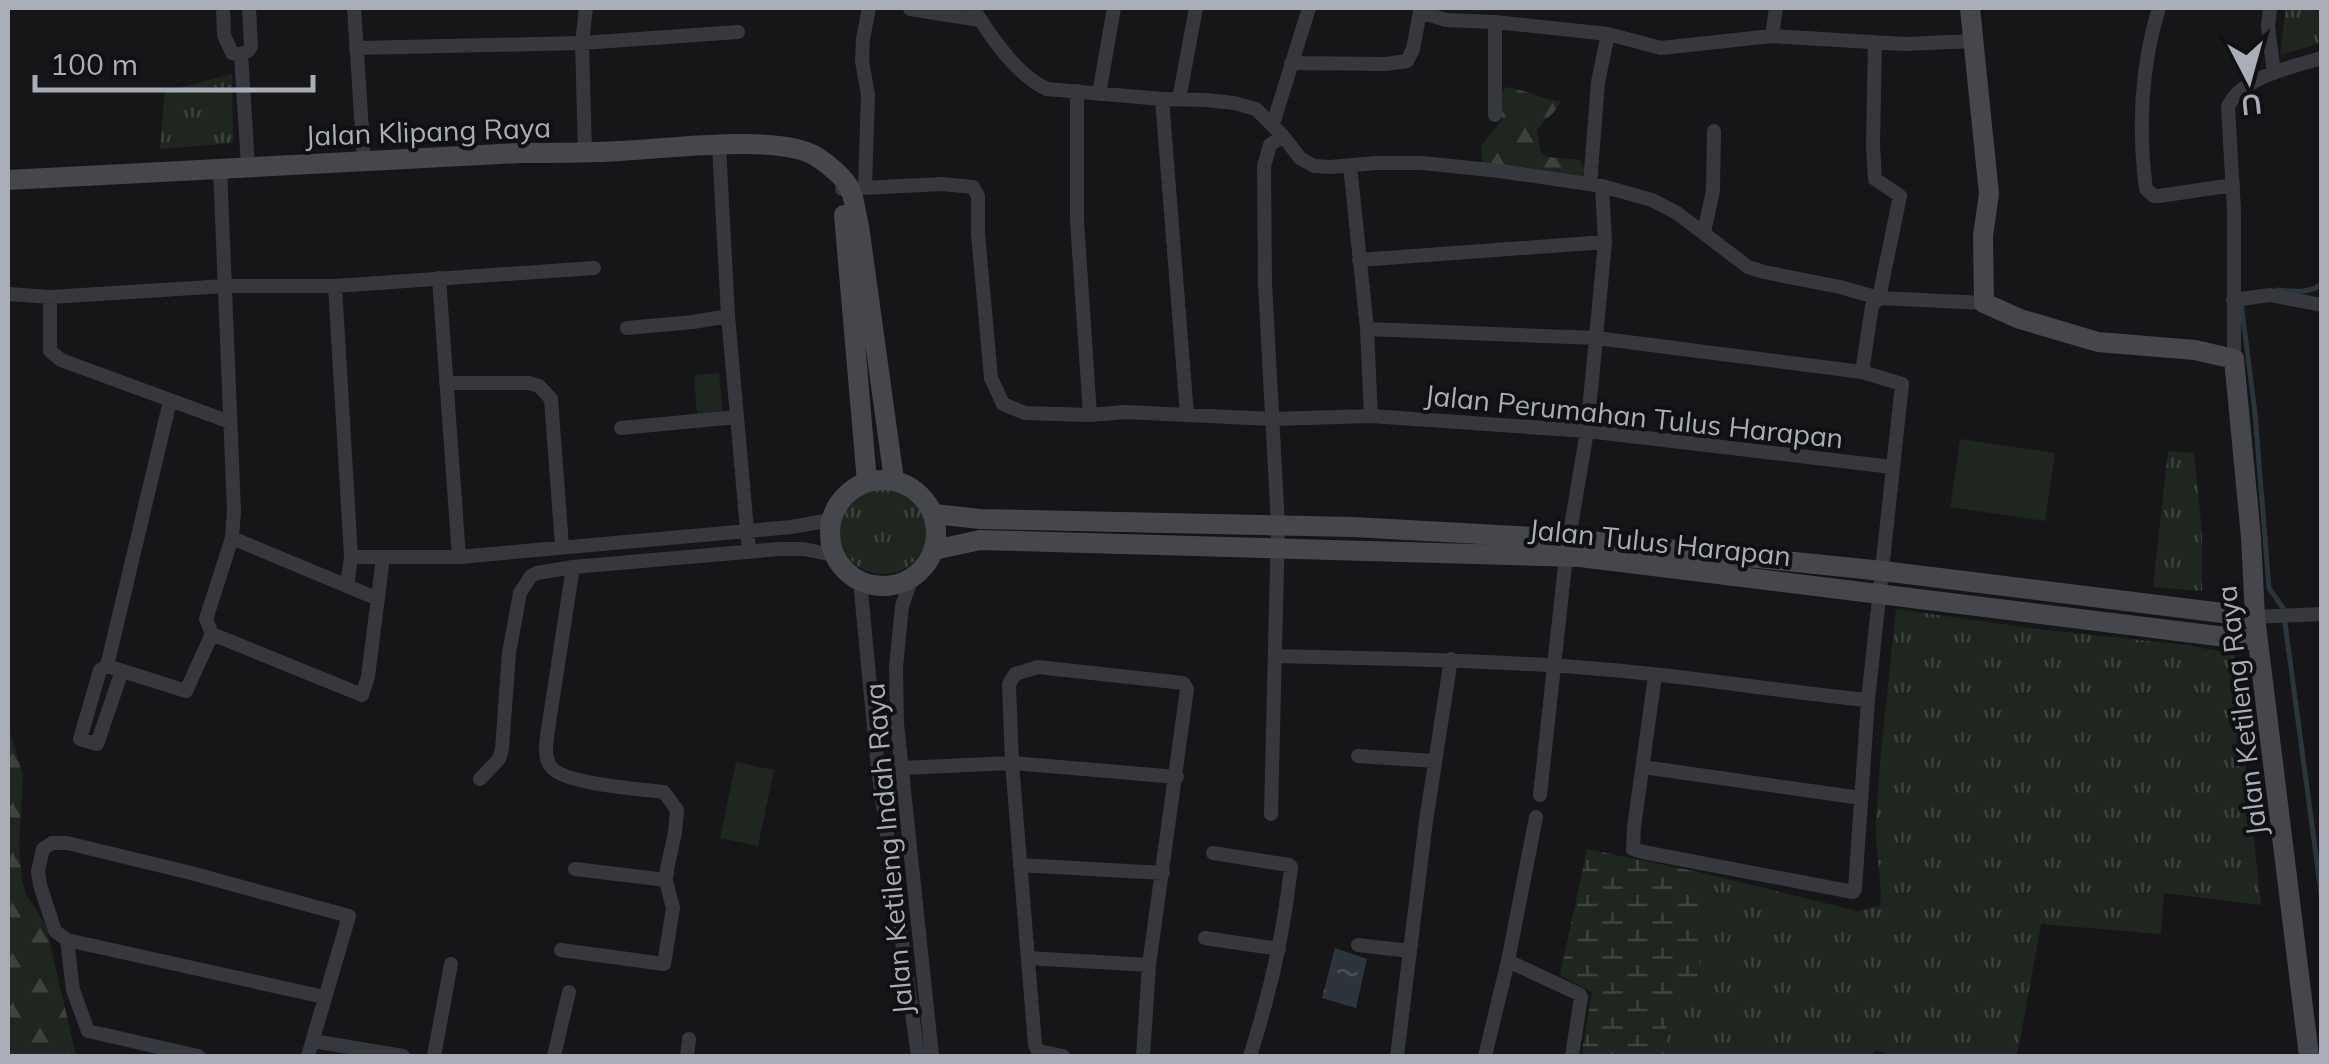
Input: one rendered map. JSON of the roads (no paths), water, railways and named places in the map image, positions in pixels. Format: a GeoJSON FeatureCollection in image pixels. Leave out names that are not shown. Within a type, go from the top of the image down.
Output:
{"type":"FeatureCollection","features":[{"type":"Feature","properties":{"kind":"main road"},"geometry":{"type":"LineString","coordinates":[[1970,8],[1989,194],[1983,236],[1984,303],[2020,319],[2098,342],[2195,350],[2234,360]]}},
{"type":"Feature","properties":{"kind":"main road","name":"Jalan Klipang Raya"},"geometry":{"type":"LineString","coordinates":[[8,180],[520,153],[760,145],[795,148],[819,158],[849,185]]}},
{"type":"Feature","properties":{"kind":"main road"},"geometry":{"type":"LineString","coordinates":[[849,185],[859,226],[894,480]]}},
{"type":"Feature","properties":{"kind":"main road"},"geometry":{"type":"LineString","coordinates":[[849,185],[867,482]]}},
{"type":"Feature","properties":{"kind":"main road","name":"Jalan Ketileng Raya"},"geometry":{"type":"LineString","coordinates":[[2234,360],[2262,617],[2258,641],[2309,1056]]}},
{"type":"Feature","properties":{"kind":"main road"},"geometry":{"type":"LineString","coordinates":[[894,480],[911,487],[925,498],[934,514],[934,550],[912,578],[895,585],[877,586],[860,580],[845,570],[834,555],[831,520],[838,503],[867,482],[894,480]]}},
{"type":"Feature","properties":{"kind":"main road","name":"Jalan Tulus Harapan"},"geometry":{"type":"LineString","coordinates":[[934,514],[980,520],[1390,529],[1730,565],[1883,571],[2262,617]]}},
{"type":"Feature","properties":{"kind":"main road","name":"Jalan Tulus Harapan"},"geometry":{"type":"LineString","coordinates":[[934,550],[980,540],[1278,549],[1568,547]]}},
{"type":"Feature","properties":{"kind":"main road","name":"Jalan Tulus Harapan"},"geometry":{"type":"LineString","coordinates":[[1730,565],[1880,594],[2258,641]]}},
{"type":"Feature","properties":{"kind":"street"},"geometry":{"type":"LineString","coordinates":[[223,8],[226,44],[232,53],[241,54],[251,46],[250,8]]}},
{"type":"Feature","properties":{"kind":"street"},"geometry":{"type":"LineString","coordinates":[[354,8],[364,161]]}},
{"type":"Feature","properties":{"kind":"street"},"geometry":{"type":"LineString","coordinates":[[585,152],[582,43],[586,8]]}},
{"type":"Feature","properties":{"kind":"street"},"geometry":{"type":"LineString","coordinates":[[849,185],[868,95],[862,39],[869,8]]}},
{"type":"Feature","properties":{"kind":"street"},"geometry":{"type":"LineString","coordinates":[[908,8],[977,14],[1019,72],[1046,89],[1234,103],[1256,109],[1305,163],[1330,167],[1422,162],[1596,185],[1652,200],[1677,213],[1748,267],[1879,298],[1984,303]]}},
{"type":"Feature","properties":{"kind":"street"},"geometry":{"type":"LineString","coordinates":[[1099,94],[1114,8]]}},
{"type":"Feature","properties":{"kind":"street"},"geometry":{"type":"LineString","coordinates":[[1178,99],[1196,8]]}},
{"type":"Feature","properties":{"kind":"street"},"geometry":{"type":"LineString","coordinates":[[1271,814],[1278,526],[1265,284],[1264,166],[1266,152],[1278,130],[1291,63],[1309,8]]}},
{"type":"Feature","properties":{"kind":"street"},"geometry":{"type":"LineString","coordinates":[[1772,36],[1776,8]]}},
{"type":"Feature","properties":{"kind":"street"},"geometry":{"type":"LineString","coordinates":[[2159,8],[2149,40],[2145,82],[2142,130],[2146,189],[2159,196],[2233,184]]}},
{"type":"Feature","properties":{"kind":"street"},"geometry":{"type":"LineString","coordinates":[[2270,8],[2268,26],[2274,73]]}},
{"type":"Feature","properties":{"kind":"street"},"geometry":{"type":"LineString","coordinates":[[1291,63],[1386,64],[1407,60],[1413,48],[1419,10],[1446,20],[1608,34],[1661,48],[1772,36],[1904,44],[1974,42]]}},
{"type":"Feature","properties":{"kind":"street"},"geometry":{"type":"LineString","coordinates":[[1495,22],[1495,115]]}},
{"type":"Feature","properties":{"kind":"street"},"geometry":{"type":"LineString","coordinates":[[356,48],[582,43],[738,32]]}},
{"type":"Feature","properties":{"kind":"street"},"geometry":{"type":"LineString","coordinates":[[1540,795],[1568,547],[1586,431],[1605,242],[1596,185],[1598,82],[1608,34]]}},
{"type":"Feature","properties":{"kind":"street"},"geometry":{"type":"LineString","coordinates":[[1862,372],[1872,306],[1879,298],[1900,196],[1875,178],[1874,42]]}},
{"type":"Feature","properties":{"kind":"street"},"geometry":{"type":"LineString","coordinates":[[241,54],[248,166]]}},
{"type":"Feature","properties":{"kind":"street"},"geometry":{"type":"LineString","coordinates":[[2234,360],[2238,299],[2228,107],[2240,90],[2274,73],[2322,58]]}},
{"type":"Feature","properties":{"kind":"street"},"geometry":{"type":"LineString","coordinates":[[1077,91],[1077,221],[1090,415]]}},
{"type":"Feature","properties":{"kind":"street"},"geometry":{"type":"LineString","coordinates":[[1162,99],[1188,415]]}},
{"type":"Feature","properties":{"kind":"street"},"geometry":{"type":"LineString","coordinates":[[1704,232],[1713,191],[1714,131]]}},
{"type":"Feature","properties":{"kind":"street"},"geometry":{"type":"LineString","coordinates":[[719,146],[728,316],[749,552]]}},
{"type":"Feature","properties":{"kind":"street"},"geometry":{"type":"LineString","coordinates":[[1350,166],[1367,329],[1371,416]]}},
{"type":"Feature","properties":{"kind":"street"},"geometry":{"type":"LineString","coordinates":[[220,168],[234,511],[232,538],[206,619],[212,634],[362,695],[368,677],[383,557]]}},
{"type":"Feature","properties":{"kind":"street","name":"Jalan Perumahan Tulus Harapan"},"geometry":{"type":"LineString","coordinates":[[849,185],[942,184],[973,188],[978,196],[992,386],[1003,404],[1025,412],[1273,419],[1371,416],[1586,431],[1892,467]]}},
{"type":"Feature","properties":{"kind":"street"},"geometry":{"type":"LineString","coordinates":[[1359,260],[1605,242]]}},
{"type":"Feature","properties":{"kind":"street"},"geometry":{"type":"LineString","coordinates":[[8,294],[50,296],[225,286],[334,286],[594,268]]}},
{"type":"Feature","properties":{"kind":"street"},"geometry":{"type":"LineString","coordinates":[[439,278],[459,557]]}},
{"type":"Feature","properties":{"kind":"street"},"geometry":{"type":"LineString","coordinates":[[334,286],[351,557],[347,586]]}},
{"type":"Feature","properties":{"kind":"street"},"geometry":{"type":"LineString","coordinates":[[50,296],[49,344],[54,356],[230,422]]}},
{"type":"Feature","properties":{"kind":"street"},"geometry":{"type":"LineString","coordinates":[[2238,299],[2270,296],[2322,305]]}},
{"type":"Feature","properties":{"kind":"street"},"geometry":{"type":"LineString","coordinates":[[627,328],[728,316]]}},
{"type":"Feature","properties":{"kind":"street"},"geometry":{"type":"LineString","coordinates":[[1367,329],[1596,338],[1862,372],[1902,384],[1868,700],[1856,889],[1848,893],[1635,850],[1632,844],[1655,676]]}},
{"type":"Feature","properties":{"kind":"street"},"geometry":{"type":"LineString","coordinates":[[446,383],[529,383],[539,386],[551,399],[562,546]]}},
{"type":"Feature","properties":{"kind":"street"},"geometry":{"type":"LineString","coordinates":[[122,671],[97,744],[80,740],[100,670],[107,666],[170,402]]}},
{"type":"Feature","properties":{"kind":"street"},"geometry":{"type":"LineString","coordinates":[[620,428],[737,417]]}},
{"type":"Feature","properties":{"kind":"street"},"geometry":{"type":"LineString","coordinates":[[351,557],[459,557],[831,520]]}},
{"type":"Feature","properties":{"kind":"street"},"geometry":{"type":"LineString","coordinates":[[701,535],[703,556]]}},
{"type":"Feature","properties":{"kind":"street"},"geometry":{"type":"LineString","coordinates":[[232,538],[378,599]]}},
{"type":"Feature","properties":{"kind":"street"},"geometry":{"type":"LineString","coordinates":[[633,541],[633,562]]}},
{"type":"Feature","properties":{"kind":"street"},"geometry":{"type":"LineString","coordinates":[[480,779],[499,759],[502,750],[509,653],[520,593],[531,576],[573,567],[793,548],[834,555]]}},
{"type":"Feature","properties":{"kind":"street"},"geometry":{"type":"LineString","coordinates":[[561,950],[664,964],[673,908],[666,880],[677,810],[664,792],[570,778],[554,770],[548,761],[547,736],[573,567]]}},
{"type":"Feature","properties":{"kind":"street","name":"Jalan Ketileng Indah Raya"},"geometry":{"type":"LineString","coordinates":[[912,578],[902,606],[896,667],[897,724],[932,1056]]}},
{"type":"Feature","properties":{"kind":"street","name":"Jalan Ketileng Indah Raya"},"geometry":{"type":"LineString","coordinates":[[860,580],[878,769],[918,1056]]}},
{"type":"Feature","properties":{"kind":"street"},"geometry":{"type":"LineString","coordinates":[[2262,617],[2322,614]]}},
{"type":"Feature","properties":{"kind":"street"},"geometry":{"type":"LineString","coordinates":[[107,666],[186,691],[212,634]]}},
{"type":"Feature","properties":{"kind":"street"},"geometry":{"type":"LineString","coordinates":[[1277,656],[1556,665],[1868,700]]}},
{"type":"Feature","properties":{"kind":"street"},"geometry":{"type":"LineString","coordinates":[[1397,1056],[1450,659]]}},
{"type":"Feature","properties":{"kind":"street"},"geometry":{"type":"LineString","coordinates":[[1063,1056],[1036,1048],[1033,1036],[1012,763],[1009,684],[1015,674],[1038,667],[1182,683],[1188,688],[1150,964],[1143,1056]]}},
{"type":"Feature","properties":{"kind":"street"},"geometry":{"type":"LineString","coordinates":[[1358,756],[1435,760]]}},
{"type":"Feature","properties":{"kind":"street"},"geometry":{"type":"LineString","coordinates":[[878,769],[1012,763],[1177,777]]}},
{"type":"Feature","properties":{"kind":"street"},"geometry":{"type":"LineString","coordinates":[[1642,767],[1861,798]]}},
{"type":"Feature","properties":{"kind":"street"},"geometry":{"type":"LineString","coordinates":[[1485,1056],[1536,817]]}},
{"type":"Feature","properties":{"kind":"street"},"geometry":{"type":"LineString","coordinates":[[308,1056],[349,916],[67,843],[42,849],[40,885],[56,931],[67,940],[324,997]]}},
{"type":"Feature","properties":{"kind":"street"},"geometry":{"type":"LineString","coordinates":[[1213,853],[1291,866],[1280,950],[1250,1056]]}},
{"type":"Feature","properties":{"kind":"street"},"geometry":{"type":"LineString","coordinates":[[1020,865],[1163,873]]}},
{"type":"Feature","properties":{"kind":"street"},"geometry":{"type":"LineString","coordinates":[[574,868],[666,880]]}},
{"type":"Feature","properties":{"kind":"street"},"geometry":{"type":"LineString","coordinates":[[1205,938],[1280,950]]}},
{"type":"Feature","properties":{"kind":"street"},"geometry":{"type":"LineString","coordinates":[[67,940],[73,990],[88,1031],[198,1056]]}},
{"type":"Feature","properties":{"kind":"street"},"geometry":{"type":"LineString","coordinates":[[1358,946],[1410,951]]}},
{"type":"Feature","properties":{"kind":"street"},"geometry":{"type":"LineString","coordinates":[[1028,958],[1150,964]]}},
{"type":"Feature","properties":{"kind":"street"},"geometry":{"type":"LineString","coordinates":[[1508,961],[1581,997],[1572,1056]]}},
{"type":"Feature","properties":{"kind":"street"},"geometry":{"type":"LineString","coordinates":[[434,1056],[451,964]]}},
{"type":"Feature","properties":{"kind":"street"},"geometry":{"type":"LineString","coordinates":[[554,1056],[569,992]]}},
{"type":"Feature","properties":{"kind":"street"},"geometry":{"type":"LineString","coordinates":[[686,1056],[689,1039]]}},
{"type":"Feature","properties":{"kind":"street"},"geometry":{"type":"LineString","coordinates":[[312,1041],[403,1056]]}},
{"type":"Feature","properties":{"kind":"water"},"geometry":{"type":"Polygon","coordinates":[[[1335,948],[1367,959],[1356,1008],[1322,998],[1335,948]]]}},
{"type":"Feature","properties":{"kind":"waterway"},"geometry":{"type":"LineString","coordinates":[[2277,290],[2306,291],[2322,284]]}},
{"type":"Feature","properties":{"kind":"waterway"},"geometry":{"type":"LineString","coordinates":[[2241,302],[2255,413],[2269,588],[2283,608],[2322,900]]}}]}
